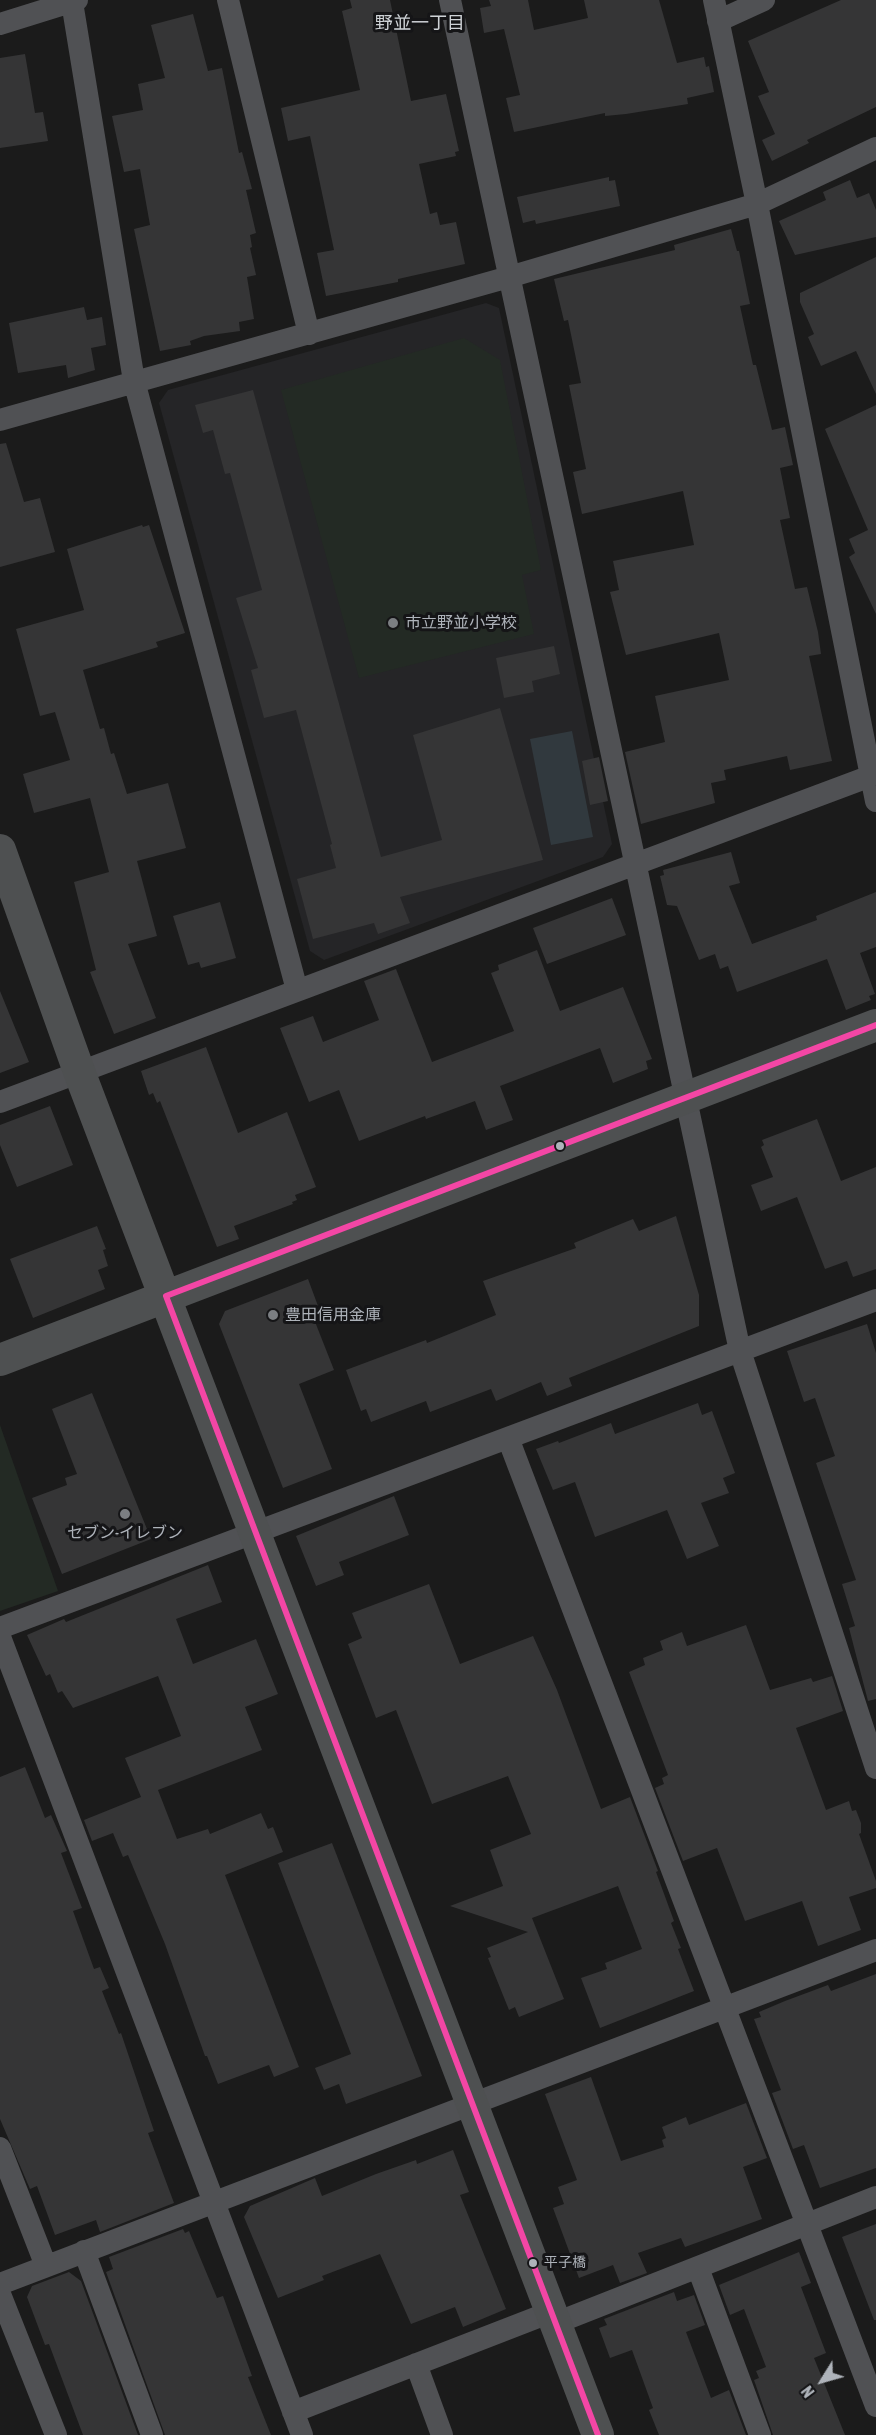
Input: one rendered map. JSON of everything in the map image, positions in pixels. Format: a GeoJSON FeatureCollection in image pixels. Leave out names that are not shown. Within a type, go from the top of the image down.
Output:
{"type":"FeatureCollection","features":[{"type":"Feature","properties":{"kind":"street"},"geometry":{"type":"LineString","coordinates":[[228,0],[309,334]]}},
{"type":"Feature","properties":{"kind":"street"},"geometry":{"type":"LineString","coordinates":[[450,0],[740,1351],[876,1768]]}},
{"type":"Feature","properties":{"kind":"street"},"geometry":{"type":"LineString","coordinates":[[764,0],[716,10],[873,776],[876,801]]}},
{"type":"Feature","properties":{"kind":"street"},"geometry":{"type":"LineString","coordinates":[[0,24],[74,1],[134,381],[297,990]]}},
{"type":"Feature","properties":{"kind":"street"},"geometry":{"type":"LineString","coordinates":[[0,420],[509,277],[757,204],[874,154]]}},
{"type":"Feature","properties":{"kind":"street"},"geometry":{"type":"LineString","coordinates":[[0,1102],[873,776]]}},
{"type":"Feature","properties":{"kind":"street"},"geometry":{"type":"LineString","coordinates":[[0,850],[80,1074],[598,2435]]}},
{"type":"Feature","properties":{"kind":"street"},"geometry":{"type":"LineString","coordinates":[[0,1359],[876,1024]]}},
{"type":"Feature","properties":{"kind":"street"},"geometry":{"type":"LineString","coordinates":[[0,1628],[876,1300]]}},
{"type":"Feature","properties":{"kind":"street"},"geometry":{"type":"LineString","coordinates":[[508,1438],[724,2008],[808,2222],[876,2406]]}},
{"type":"Feature","properties":{"kind":"street"},"geometry":{"type":"LineString","coordinates":[[0,1637],[302,2435]]}},
{"type":"Feature","properties":{"kind":"street"},"geometry":{"type":"LineString","coordinates":[[0,2284],[876,1950]]}},
{"type":"Feature","properties":{"kind":"street"},"geometry":{"type":"LineString","coordinates":[[0,2148],[46,2266]]}},
{"type":"Feature","properties":{"kind":"street"},"geometry":{"type":"LineString","coordinates":[[293,2412],[416,2364],[698,2268],[808,2222],[876,2197]]}},
{"type":"Feature","properties":{"kind":"street"},"geometry":{"type":"LineString","coordinates":[[84,2252],[152,2435]]}},
{"type":"Feature","properties":{"kind":"street"},"geometry":{"type":"LineString","coordinates":[[698,2268],[760,2435]]}},
{"type":"Feature","properties":{"kind":"street"},"geometry":{"type":"LineString","coordinates":[[0,2294],[56,2435]]}},
{"type":"Feature","properties":{"kind":"street"},"geometry":{"type":"LineString","coordinates":[[416,2364],[442,2435]]}},
{"type":"Feature","properties":{"kind":"shaded area","name":"市立野並小学校"},"geometry":{"type":"Polygon","coordinates":[[[486,303],[499,308],[612,844],[603,857],[324,960],[310,951],[159,403],[168,390],[486,303]]]}},
{"type":"Feature","properties":{"kind":"shaded area"},"geometry":{"type":"Polygon","coordinates":[[[464,338],[500,360],[541,570],[522,575],[534,634],[359,678],[281,390],[464,338]]]}},
{"type":"Feature","properties":{"kind":"shaded area"},"geometry":{"type":"Polygon","coordinates":[[[572,731],[593,837],[551,845],[530,739],[572,731]]]}},
{"type":"Feature","properties":{"kind":"shaded area"},"geometry":{"type":"Polygon","coordinates":[[[0,1425],[58,1591],[0,1611],[0,1425]]]}},
{"type":"Feature","properties":{"kind":"building"},"geometry":{"type":"Polygon","coordinates":[[[350,0],[390,0],[411,101],[446,94],[459,151],[455,152],[456,156],[419,164],[430,214],[437,212],[440,225],[456,222],[465,264],[398,279],[398,282],[326,296],[317,253],[334,250],[310,136],[288,141],[281,108],[360,90],[342,11],[352,8],[350,0]]]}},
{"type":"Feature","properties":{"kind":"building"},"geometry":{"type":"Polygon","coordinates":[[[489,0],[528,0],[534,30],[588,18],[584,0],[659,0],[677,63],[704,57],[706,67],[709,66],[714,92],[687,98],[688,104],[626,114],[605,116],[605,113],[514,132],[506,98],[520,95],[504,29],[484,33],[480,8],[491,6],[489,0]]]}},
{"type":"Feature","properties":{"kind":"building"},"geometry":{"type":"Polygon","coordinates":[[[841,0],[876,0],[876,107],[807,140],[809,143],[772,161],[762,140],[775,134],[758,96],[769,92],[748,41],[841,0]]]}},
{"type":"Feature","properties":{"kind":"building"},"geometry":{"type":"Polygon","coordinates":[[[193,14],[208,71],[222,68],[239,153],[242,152],[252,189],[246,190],[256,233],[250,235],[252,247],[250,248],[256,275],[247,277],[254,319],[239,322],[240,331],[204,336],[190,341],[191,345],[160,351],[134,229],[150,225],[140,169],[124,172],[112,116],[143,110],[138,84],[165,78],[151,25],[193,14]]]}},
{"type":"Feature","properties":{"kind":"building"},"geometry":{"type":"Polygon","coordinates":[[[25,54],[35,113],[43,112],[48,141],[0,148],[0,58],[25,54]]]}},
{"type":"Feature","properties":{"kind":"building"},"geometry":{"type":"Polygon","coordinates":[[[609,177],[609,181],[615,180],[620,206],[536,224],[535,220],[523,223],[517,197],[609,177]]]}},
{"type":"Feature","properties":{"kind":"building"},"geometry":{"type":"Polygon","coordinates":[[[850,180],[857,198],[869,193],[876,210],[876,237],[795,255],[779,221],[826,200],[823,192],[850,180]]]}},
{"type":"Feature","properties":{"kind":"building"},"geometry":{"type":"Polygon","coordinates":[[[731,229],[737,251],[739,251],[750,304],[740,306],[753,365],[756,365],[772,430],[785,427],[793,465],[780,468],[790,518],[780,520],[795,589],[807,587],[818,632],[821,654],[809,656],[832,761],[790,770],[787,756],[724,770],[726,780],[711,783],[715,803],[641,824],[625,752],[665,742],[655,696],[729,680],[719,633],[626,655],[610,592],[619,590],[613,561],[694,545],[683,491],[582,514],[573,472],[586,469],[569,385],[581,383],[568,320],[564,321],[554,279],[675,250],[674,245],[731,229]]]}},
{"type":"Feature","properties":{"kind":"building"},"geometry":{"type":"Polygon","coordinates":[[[876,257],[876,394],[856,351],[821,366],[808,337],[814,334],[800,302],[800,293],[876,257]]]}},
{"type":"Feature","properties":{"kind":"building"},"geometry":{"type":"Polygon","coordinates":[[[84,307],[87,320],[102,317],[106,345],[91,348],[95,370],[68,378],[66,365],[18,373],[9,323],[84,307]]]}},
{"type":"Feature","properties":{"kind":"building"},"geometry":{"type":"Polygon","coordinates":[[[253,390],[381,857],[442,840],[413,735],[500,708],[543,860],[400,897],[410,923],[378,934],[374,923],[313,939],[297,879],[336,868],[330,845],[332,844],[296,710],[264,718],[251,670],[258,668],[236,598],[262,590],[230,473],[225,474],[213,430],[203,433],[195,405],[253,390]]]}},
{"type":"Feature","properties":{"kind":"building"},"geometry":{"type":"Polygon","coordinates":[[[876,405],[876,614],[849,557],[855,553],[849,539],[868,530],[825,429],[876,405]]]}},
{"type":"Feature","properties":{"kind":"building"},"geometry":{"type":"Polygon","coordinates":[[[6,443],[24,502],[40,498],[55,552],[0,567],[0,444],[6,443]]]}},
{"type":"Feature","properties":{"kind":"building"},"geometry":{"type":"Polygon","coordinates":[[[142,525],[143,527],[149,525],[185,633],[156,642],[158,647],[83,670],[100,729],[104,728],[111,754],[114,753],[127,794],[168,783],[186,848],[137,861],[157,936],[128,944],[156,1018],[114,1034],[90,972],[96,970],[74,882],[109,872],[90,798],[34,813],[23,774],[70,760],[55,712],[40,716],[16,629],[84,610],[67,549],[142,525]]]}},
{"type":"Feature","properties":{"kind":"building"},"geometry":{"type":"Polygon","coordinates":[[[554,646],[560,674],[532,681],[534,692],[504,698],[496,658],[554,646]]]}},
{"type":"Feature","properties":{"kind":"building"},"geometry":{"type":"Polygon","coordinates":[[[599,757],[608,801],[590,805],[582,761],[599,757]]]}},
{"type":"Feature","properties":{"kind":"building"},"geometry":{"type":"Polygon","coordinates":[[[731,852],[740,883],[729,886],[752,944],[817,920],[816,916],[876,892],[876,947],[860,953],[875,994],[869,996],[871,1000],[846,1010],[827,959],[737,992],[728,966],[720,969],[715,954],[699,960],[677,906],[667,905],[660,876],[664,875],[663,870],[731,852]]]}},
{"type":"Feature","properties":{"kind":"building"},"geometry":{"type":"Polygon","coordinates":[[[612,898],[626,935],[547,964],[533,928],[612,898]]]}},
{"type":"Feature","properties":{"kind":"building"},"geometry":{"type":"Polygon","coordinates":[[[220,902],[236,958],[201,968],[199,962],[188,965],[173,916],[220,902]]]}},
{"type":"Feature","properties":{"kind":"building"},"geometry":{"type":"Polygon","coordinates":[[[537,950],[560,1011],[623,987],[652,1059],[646,1061],[648,1069],[613,1083],[600,1048],[500,1086],[513,1120],[486,1130],[475,1101],[426,1119],[425,1116],[359,1141],[339,1090],[309,1102],[280,1028],[313,1016],[323,1042],[379,1020],[364,981],[396,969],[432,1062],[514,1031],[491,973],[499,970],[498,965],[537,950]]]}},
{"type":"Feature","properties":{"kind":"building"},"geometry":{"type":"Polygon","coordinates":[[[0,991],[29,1062],[0,1073],[0,991]]]}},
{"type":"Feature","properties":{"kind":"building"},"geometry":{"type":"Polygon","coordinates":[[[206,1047],[238,1133],[287,1112],[316,1187],[295,1195],[297,1200],[292,1202],[293,1204],[234,1226],[239,1239],[217,1247],[160,1101],[157,1103],[153,1093],[149,1095],[141,1071],[206,1047]]]}},
{"type":"Feature","properties":{"kind":"building"},"geometry":{"type":"Polygon","coordinates":[[[50,1106],[73,1165],[17,1187],[0,1145],[0,1125],[50,1106]]]}},
{"type":"Feature","properties":{"kind":"building"},"geometry":{"type":"Polygon","coordinates":[[[817,1119],[841,1181],[876,1167],[876,1269],[853,1277],[847,1261],[825,1269],[797,1197],[761,1211],[751,1185],[773,1177],[761,1147],[764,1145],[762,1140],[817,1119]]]}},
{"type":"Feature","properties":{"kind":"building"},"geometry":{"type":"Polygon","coordinates":[[[676,1216],[699,1295],[699,1326],[569,1378],[572,1386],[547,1396],[541,1382],[496,1401],[491,1389],[430,1412],[426,1401],[371,1422],[366,1409],[361,1411],[346,1370],[426,1340],[427,1343],[496,1315],[483,1281],[576,1248],[574,1243],[633,1219],[639,1231],[676,1216]]]}},
{"type":"Feature","properties":{"kind":"building"},"geometry":{"type":"Polygon","coordinates":[[[97,1226],[106,1249],[103,1250],[108,1266],[98,1270],[105,1289],[33,1318],[10,1259],[97,1226]]]}},
{"type":"Feature","properties":{"kind":"building"},"geometry":{"type":"Polygon","coordinates":[[[308,1279],[318,1306],[310,1309],[334,1370],[299,1384],[332,1469],[283,1488],[219,1324],[225,1311],[308,1279]]]}},
{"type":"Feature","properties":{"kind":"building"},"geometry":{"type":"Polygon","coordinates":[[[867,1324],[876,1353],[876,1699],[868,1701],[849,1628],[855,1626],[842,1584],[856,1580],[816,1463],[835,1456],[815,1398],[804,1402],[787,1351],[867,1324]]]}},
{"type":"Feature","properties":{"kind":"building"},"geometry":{"type":"Polygon","coordinates":[[[92,1393],[151,1539],[62,1574],[32,1498],[67,1485],[65,1478],[77,1474],[52,1409],[92,1393]]]}},
{"type":"Feature","properties":{"kind":"building"},"geometry":{"type":"Polygon","coordinates":[[[698,1403],[702,1415],[712,1411],[735,1473],[723,1478],[729,1493],[701,1503],[719,1546],[687,1559],[667,1510],[595,1537],[575,1482],[553,1490],[536,1449],[558,1441],[559,1443],[611,1423],[615,1434],[698,1403]]]}},
{"type":"Feature","properties":{"kind":"building"},"geometry":{"type":"Polygon","coordinates":[[[394,1496],[409,1535],[339,1562],[344,1575],[316,1586],[296,1536],[394,1496]]]}},
{"type":"Feature","properties":{"kind":"building"},"geometry":{"type":"Polygon","coordinates":[[[208,1565],[222,1602],[176,1619],[193,1664],[256,1639],[278,1694],[245,1707],[262,1750],[158,1790],[177,1839],[208,1829],[210,1834],[261,1813],[268,1829],[273,1827],[283,1852],[225,1875],[299,2067],[274,2077],[269,2065],[218,2084],[207,2056],[205,2056],[165,1944],[128,1855],[123,1857],[113,1833],[92,1841],[84,1820],[141,1797],[125,1758],[181,1736],[158,1676],[73,1708],[62,1691],[58,1693],[50,1674],[46,1676],[27,1635],[64,1619],[66,1622],[208,1565]]]}},
{"type":"Feature","properties":{"kind":"building"},"geometry":{"type":"Polygon","coordinates":[[[429,1584],[460,1664],[533,1636],[557,1690],[601,1809],[630,1797],[658,1871],[656,1872],[674,1921],[671,1923],[681,1948],[678,1949],[694,1991],[600,2028],[581,1978],[607,1969],[605,1963],[642,1949],[618,1886],[532,1918],[564,1999],[519,2017],[515,2007],[509,2010],[488,1958],[491,1957],[487,1948],[528,1932],[450,1906],[503,1886],[490,1850],[531,1834],[508,1776],[432,1804],[396,1710],[376,1718],[348,1644],[362,1638],[352,1613],[429,1584]]]}},
{"type":"Feature","properties":{"kind":"building"},"geometry":{"type":"Polygon","coordinates":[[[746,1625],[770,1690],[811,1678],[813,1682],[832,1676],[843,1711],[796,1728],[826,1810],[849,1801],[852,1811],[856,1810],[861,1823],[859,1834],[876,1881],[876,1888],[849,1897],[861,1930],[818,1946],[802,1901],[745,1921],[717,1848],[683,1861],[655,1788],[664,1784],[662,1778],[668,1775],[629,1672],[645,1665],[643,1658],[663,1650],[660,1641],[682,1632],[687,1646],[746,1625]]]}},
{"type":"Feature","properties":{"kind":"building"},"geometry":{"type":"Polygon","coordinates":[[[25,1767],[45,1818],[51,1815],[67,1851],[61,1853],[82,1908],[73,1911],[94,1969],[100,1967],[109,1988],[102,1991],[119,2034],[121,2033],[154,2131],[148,2133],[174,2203],[100,2232],[96,2220],[55,2235],[37,2186],[30,2189],[0,2119],[0,1777],[25,1767]]]}},
{"type":"Feature","properties":{"kind":"building"},"geometry":{"type":"Polygon","coordinates":[[[332,1843],[422,2076],[346,2104],[339,2084],[324,2090],[315,2068],[351,2054],[278,1863],[332,1843]]]}},
{"type":"Feature","properties":{"kind":"building"},"geometry":{"type":"Polygon","coordinates":[[[876,1974],[876,2168],[820,2188],[804,2145],[793,2149],[772,2093],[781,2090],[754,2019],[761,2017],[759,2012],[828,1985],[831,1991],[876,1974]]]}},
{"type":"Feature","properties":{"kind":"building"},"geometry":{"type":"Polygon","coordinates":[[[591,2077],[621,2161],[664,2147],[662,2140],[666,2138],[662,2127],[686,2117],[689,2125],[746,2103],[767,2158],[743,2167],[762,2219],[685,2247],[681,2238],[638,2253],[647,2273],[620,2283],[613,2265],[579,2278],[553,2208],[564,2204],[558,2187],[577,2180],[545,2094],[591,2077]]]}},
{"type":"Feature","properties":{"kind":"building"},"geometry":{"type":"Polygon","coordinates":[[[453,2150],[469,2192],[460,2195],[506,2309],[463,2327],[455,2307],[411,2324],[380,2254],[322,2276],[324,2280],[278,2298],[244,2217],[250,2206],[315,2178],[322,2196],[376,2174],[416,2160],[417,2164],[453,2150]]]}},
{"type":"Feature","properties":{"kind":"building"},"geometry":{"type":"Polygon","coordinates":[[[876,2224],[876,2320],[874,2320],[842,2237],[876,2224]]]}},
{"type":"Feature","properties":{"kind":"building"},"geometry":{"type":"Polygon","coordinates":[[[183,2229],[185,2233],[189,2231],[217,2298],[223,2296],[252,2376],[248,2377],[271,2435],[165,2435],[106,2272],[113,2269],[109,2257],[183,2229]]]}},
{"type":"Feature","properties":{"kind":"building"},"geometry":{"type":"Polygon","coordinates":[[[799,2252],[811,2283],[801,2287],[826,2353],[814,2358],[845,2435],[773,2435],[754,2380],[759,2378],[756,2371],[766,2367],[744,2309],[730,2315],[719,2285],[799,2252]]]}},
{"type":"Feature","properties":{"kind":"building"},"geometry":{"type":"Polygon","coordinates":[[[69,2272],[81,2281],[138,2435],[83,2435],[49,2344],[45,2345],[27,2297],[32,2286],[69,2272]]]}},
{"type":"Feature","properties":{"kind":"building"},"geometry":{"type":"Polygon","coordinates":[[[674,2292],[677,2301],[694,2295],[705,2325],[686,2332],[711,2398],[729,2390],[746,2435],[659,2435],[649,2410],[653,2408],[632,2350],[610,2358],[599,2328],[607,2325],[604,2319],[674,2292]]]}},
{"type":"Feature","properties":{"kind":"transit line"},"geometry":{"type":"LineString","coordinates":[[166,1296],[876,1025]]}},
{"type":"Feature","properties":{"kind":"transit line"},"geometry":{"type":"LineString","coordinates":[[166,1296],[598,2435]]}},
{"type":"Feature","properties":{"kind":"place","name":"市立野並小学校"},"geometry":{"type":"Point","coordinates":[393,623]}},
{"type":"Feature","properties":{"kind":"place","name":"豊田信用金庫"},"geometry":{"type":"Point","coordinates":[273,1315]}},
{"type":"Feature","properties":{"kind":"place","name":"セブン-イレブン"},"geometry":{"type":"Point","coordinates":[125,1514]}},
{"type":"Feature","properties":{"kind":"place","name":"平子橋"},"geometry":{"type":"Point","coordinates":[533,2263]}},
{"type":"Feature","properties":{"kind":"district","name":"野並一丁目"},"geometry":{"type":"Point","coordinates":[420,23]}}]}
